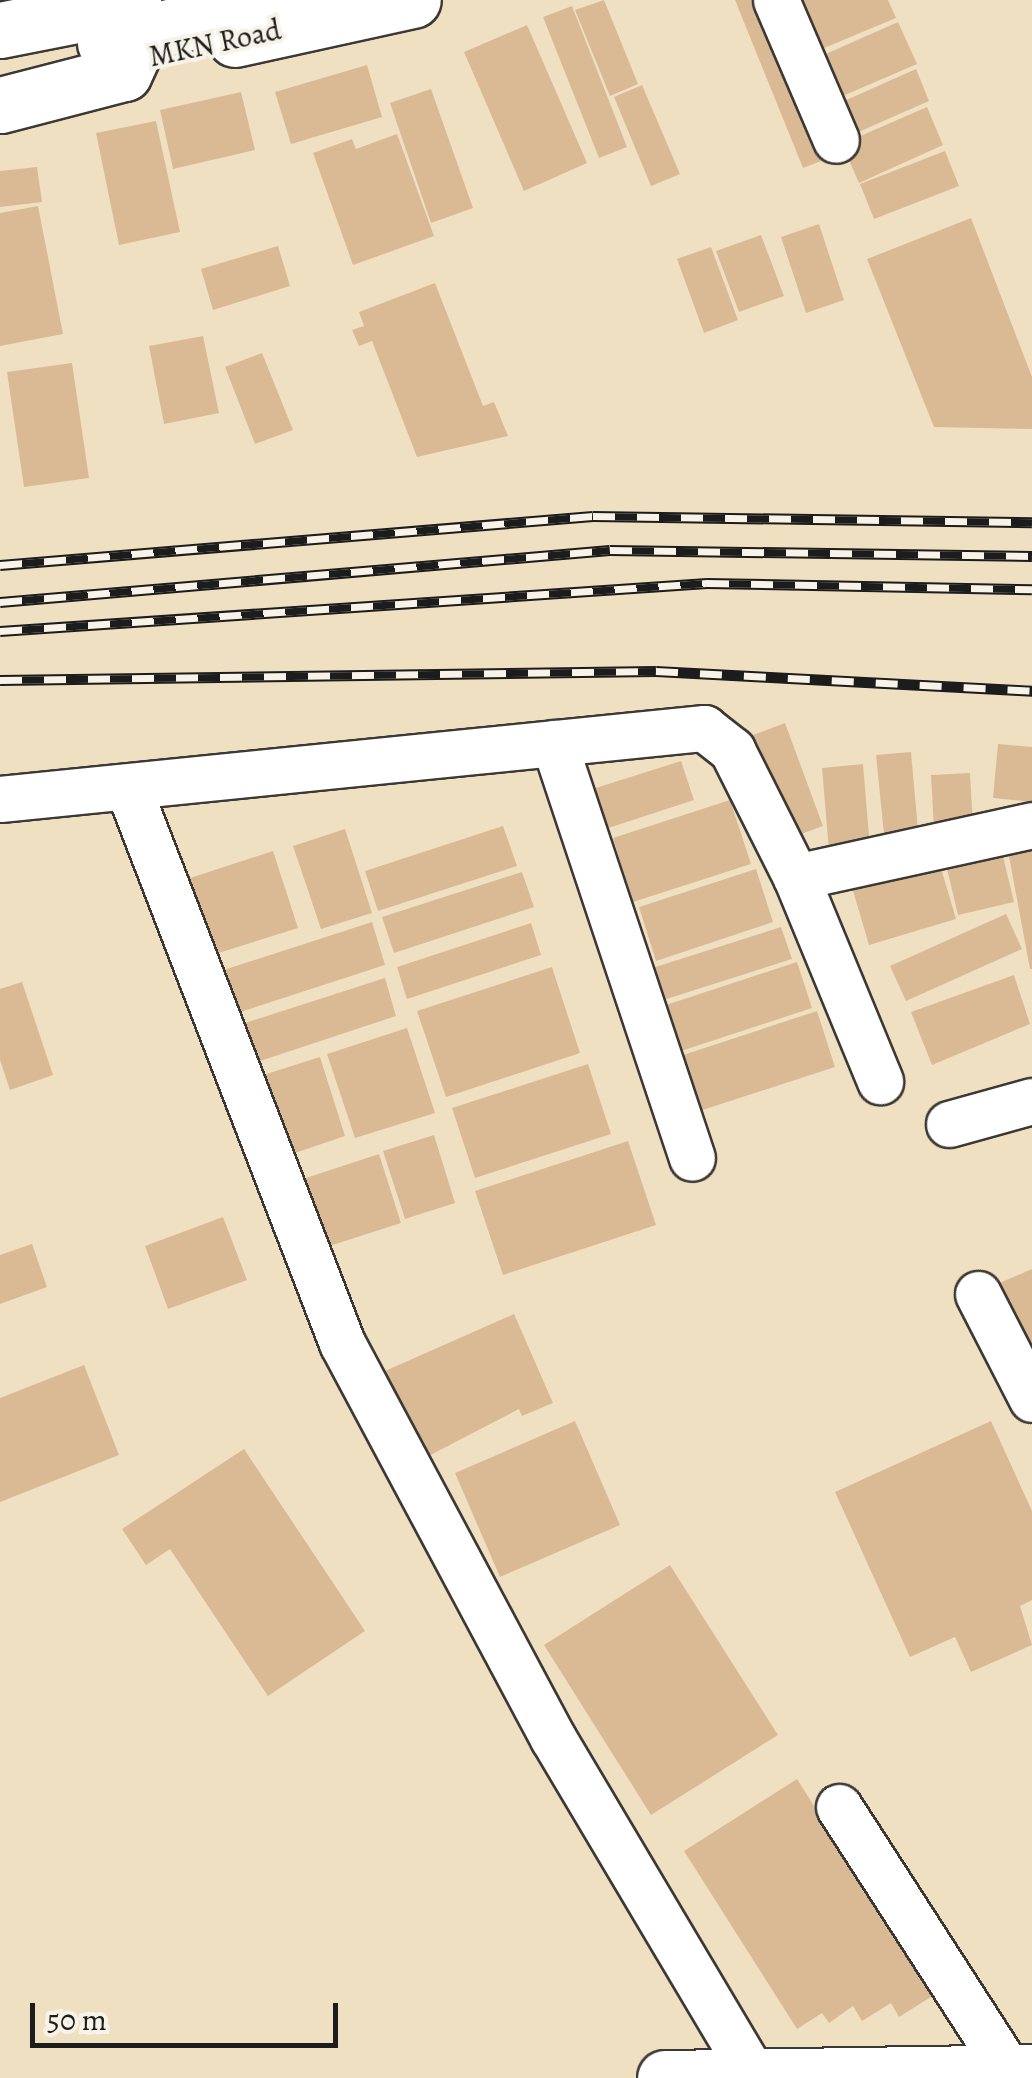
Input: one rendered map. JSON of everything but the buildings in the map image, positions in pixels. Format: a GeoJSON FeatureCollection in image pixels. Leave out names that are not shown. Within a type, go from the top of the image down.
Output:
{"type":"FeatureCollection","features":[{"type":"Feature","properties":{"kind":"street","name":"MKN Road"},"geometry":{"type":"LineString","coordinates":[[0,105],[127,36],[277,0]]}},
{"type":"Feature","properties":{"kind":"street","name":"MKN Road"},"geometry":{"type":"LineString","coordinates":[[0,30],[127,36],[412,0]]}},
{"type":"Feature","properties":{"kind":"street"},"geometry":{"type":"LineString","coordinates":[[776,0],[836,140]]}},
{"type":"Feature","properties":{"kind":"street"},"geometry":{"type":"LineString","coordinates":[[0,66],[127,36]]}},
{"type":"Feature","properties":{"kind":"street"},"geometry":{"type":"LineString","coordinates":[[0,799],[128,790],[704,728],[732,750],[796,877],[880,1081]]}},
{"type":"Feature","properties":{"kind":"street"},"geometry":{"type":"LineString","coordinates":[[554,743],[692,1158]]}},
{"type":"Feature","properties":{"kind":"street"},"geometry":{"type":"LineString","coordinates":[[128,790],[342,1343],[553,1738],[755,2077]]}},
{"type":"Feature","properties":{"kind":"street"},"geometry":{"type":"LineString","coordinates":[[796,877],[1032,825]]}},
{"type":"Feature","properties":{"kind":"street"},"geometry":{"type":"LineString","coordinates":[[949,1124],[1032,1100]]}},
{"type":"Feature","properties":{"kind":"street"},"geometry":{"type":"LineString","coordinates":[[978,1294],[1032,1399]]}},
{"type":"Feature","properties":{"kind":"street"},"geometry":{"type":"LineString","coordinates":[[839,1808],[1021,2072]]}},
{"type":"Feature","properties":{"kind":"street"},"geometry":{"type":"LineString","coordinates":[[664,2078],[1021,2072]]}},
{"type":"Feature","properties":{"kind":"railway"},"geometry":{"type":"LineString","coordinates":[[0,565],[593,516],[1032,522]]}},
{"type":"Feature","properties":{"kind":"railway"},"geometry":{"type":"LineString","coordinates":[[0,602],[610,550],[1032,556]]}},
{"type":"Feature","properties":{"kind":"railway"},"geometry":{"type":"LineString","coordinates":[[0,631],[707,583],[1032,589]]}},
{"type":"Feature","properties":{"kind":"railway"},"geometry":{"type":"LineString","coordinates":[[0,680],[656,671],[1032,691]]}}]}
